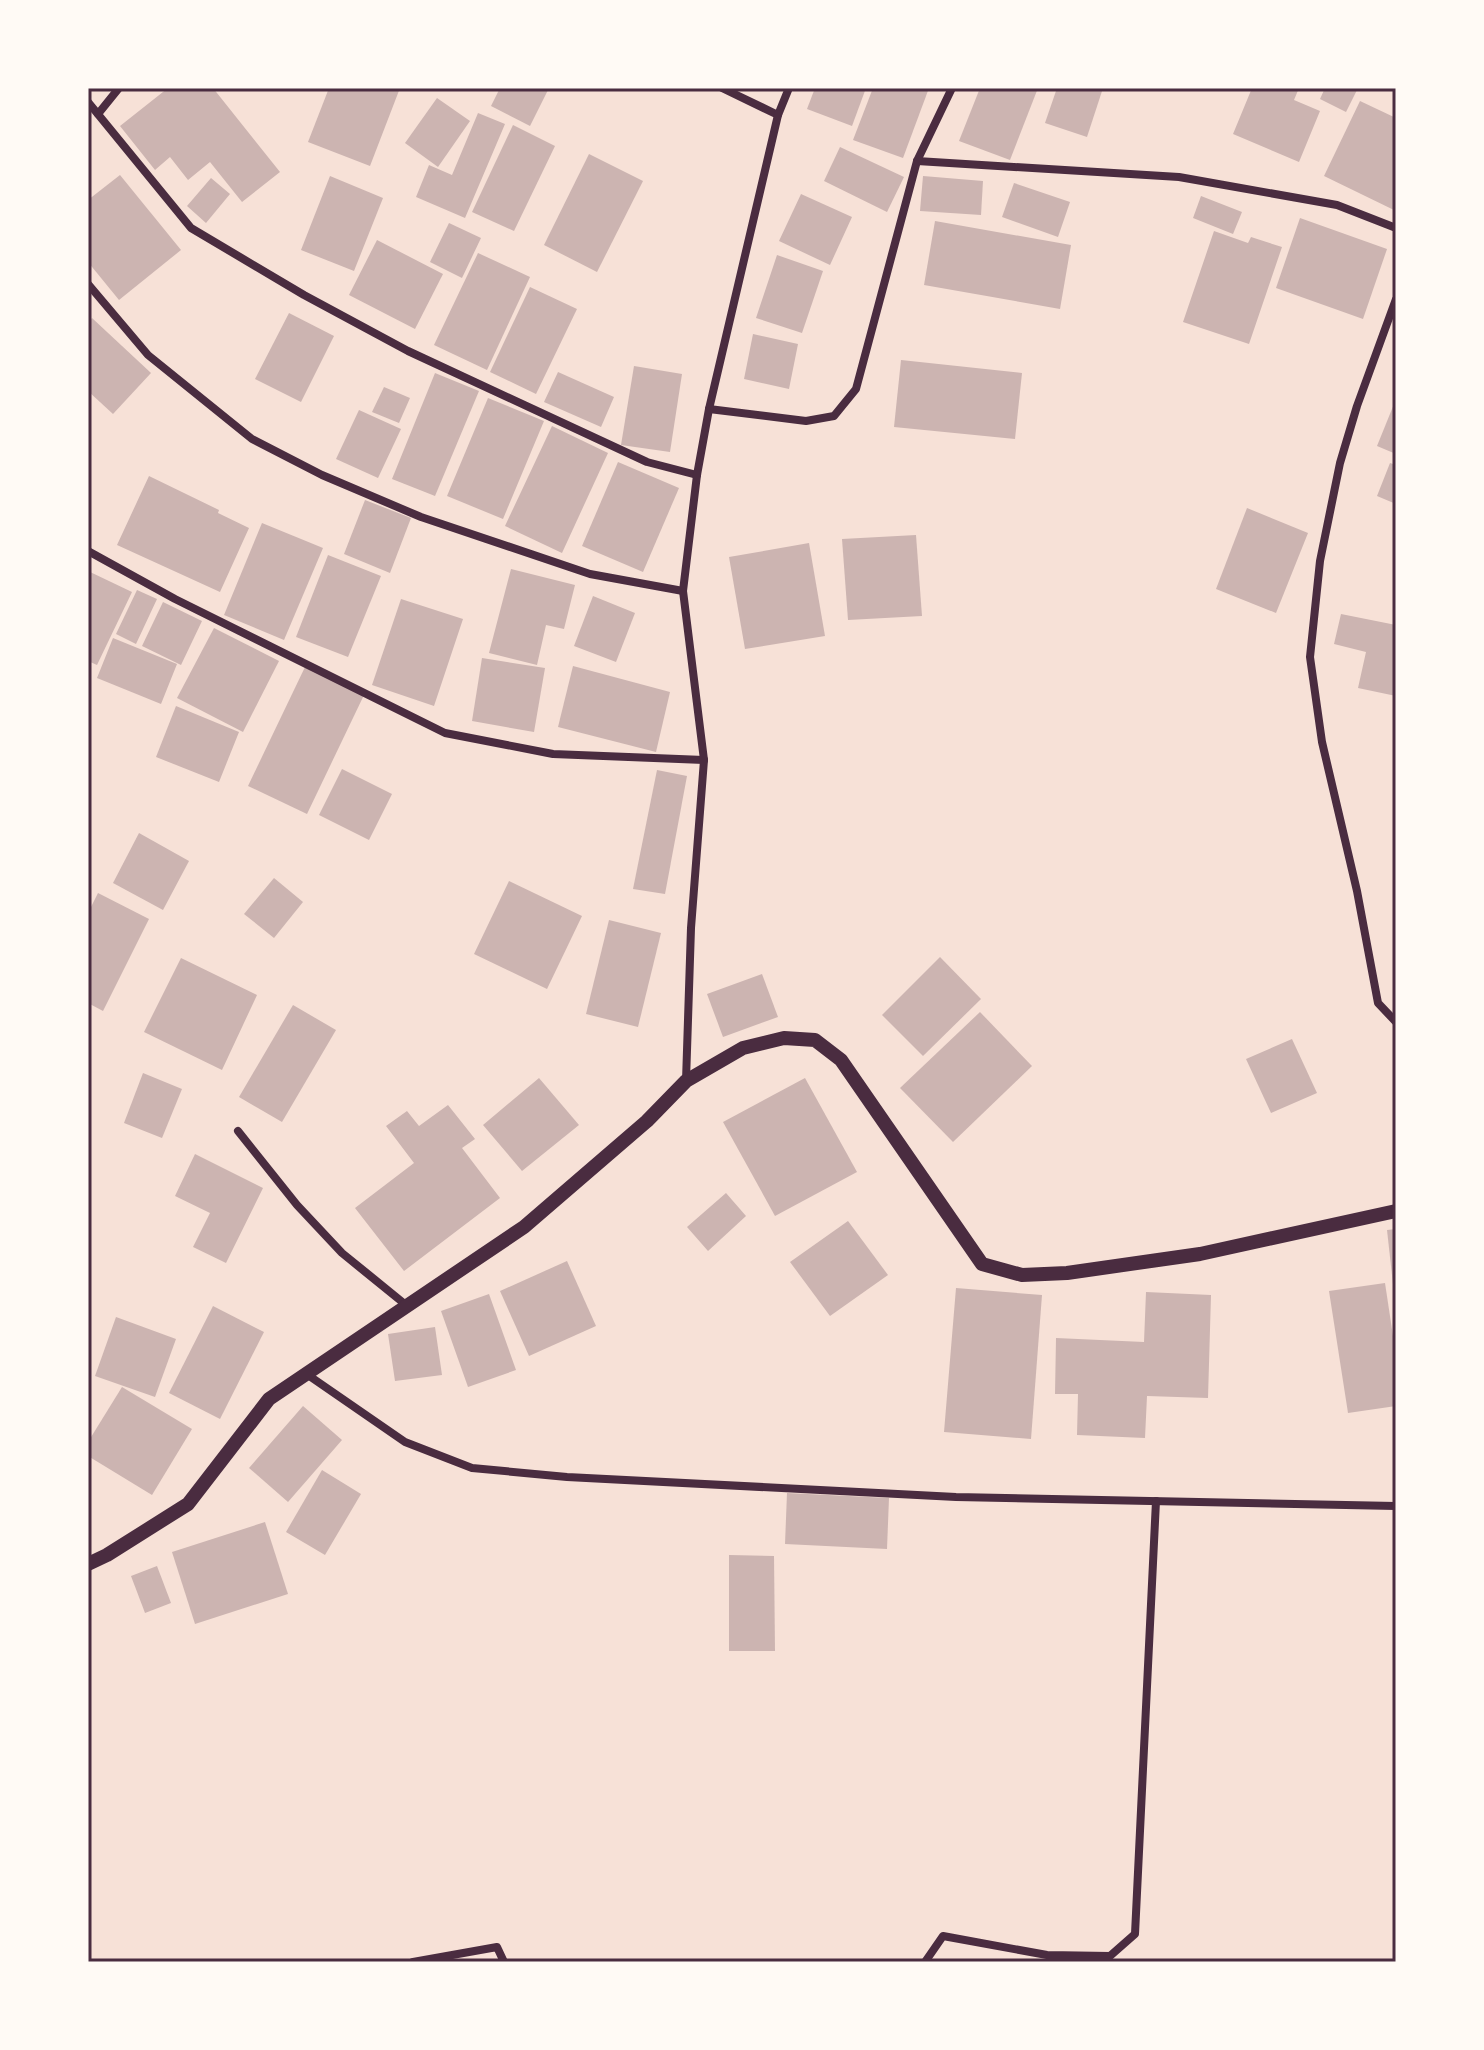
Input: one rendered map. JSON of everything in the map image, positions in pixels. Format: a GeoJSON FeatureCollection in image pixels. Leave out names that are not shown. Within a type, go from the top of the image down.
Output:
{"type":"FeatureCollection","features":[{"type":"Feature","properties":{"kind":"street"},"geometry":{"type":"LineString","coordinates":[[98,114],[119,88]]}},
{"type":"Feature","properties":{"kind":"street"},"geometry":{"type":"LineString","coordinates":[[722,88],[778,115]]}},
{"type":"Feature","properties":{"kind":"street"},"geometry":{"type":"LineString","coordinates":[[686,1081],[691,928],[704,760],[683,591],[697,475],[709,409],[778,115],[789,88]]}},
{"type":"Feature","properties":{"kind":"street"},"geometry":{"type":"LineString","coordinates":[[709,409],[806,421],[834,416],[856,389],[917,161],[952,88]]}},
{"type":"Feature","properties":{"kind":"street"},"geometry":{"type":"LineString","coordinates":[[88,102],[191,228],[304,295],[420,357],[647,462],[697,475]]}},
{"type":"Feature","properties":{"kind":"street"},"geometry":{"type":"LineString","coordinates":[[917,161],[1179,177],[1337,205],[1396,228]]}},
{"type":"Feature","properties":{"kind":"street"},"geometry":{"type":"LineString","coordinates":[[88,284],[148,355],[266,447],[322,475],[421,517],[590,574],[683,591]]}},
{"type":"Feature","properties":{"kind":"street"},"geometry":{"type":"LineString","coordinates":[[1396,299],[1340,463],[1320,561],[1310,657],[1322,742],[1357,891],[1378,1003],[1396,1022]]}},
{"type":"Feature","properties":{"kind":"street"},"geometry":{"type":"LineString","coordinates":[[88,551],[175,599],[445,733],[553,754],[704,760]]}},
{"type":"Feature","properties":{"kind":"street"},"geometry":{"type":"LineString","coordinates":[[88,1564],[188,1504],[269,1399],[524,1227],[647,1121],[686,1081],[743,1048],[784,1038],[815,1040],[841,1060],[982,1264],[1022,1275],[1067,1273],[1200,1254],[1396,1211]]}},
{"type":"Feature","properties":{"kind":"street"},"geometry":{"type":"LineString","coordinates":[[238,1131],[297,1205],[342,1253],[406,1305]]}},
{"type":"Feature","properties":{"kind":"street"},"geometry":{"type":"LineString","coordinates":[[305,1373],[405,1442],[472,1468],[567,1477],[956,1497],[1396,1506]]}},
{"type":"Feature","properties":{"kind":"street"},"geometry":{"type":"LineString","coordinates":[[925,1962],[943,1936],[1047,1955],[1110,1956],[1135,1934],[1156,1501]]}},
{"type":"Feature","properties":{"kind":"street"},"geometry":{"type":"LineString","coordinates":[[413,1962],[497,1947],[504,1962]]}},
{"type":"Feature","properties":{"kind":"building"},"geometry":{"type":"Polygon","coordinates":[[[168,88],[213,88],[280,172],[242,202],[210,162],[188,180],[170,157],[155,170],[120,126],[168,88]]]}},
{"type":"Feature","properties":{"kind":"building"},"geometry":{"type":"Polygon","coordinates":[[[329,88],[400,88],[370,166],[308,142],[329,88]]]}},
{"type":"Feature","properties":{"kind":"building"},"geometry":{"type":"Polygon","coordinates":[[[500,88],[549,88],[530,126],[491,106],[500,88]]]}},
{"type":"Feature","properties":{"kind":"building"},"geometry":{"type":"Polygon","coordinates":[[[815,88],[866,88],[852,126],[807,109],[815,88]]]}},
{"type":"Feature","properties":{"kind":"building"},"geometry":{"type":"Polygon","coordinates":[[[873,88],[929,88],[903,158],[853,140],[873,88]]]}},
{"type":"Feature","properties":{"kind":"building"},"geometry":{"type":"Polygon","coordinates":[[[980,88],[1038,88],[1010,160],[959,141],[980,88]]]}},
{"type":"Feature","properties":{"kind":"building"},"geometry":{"type":"Polygon","coordinates":[[[1057,88],[1103,88],[1087,137],[1045,123],[1057,88]]]}},
{"type":"Feature","properties":{"kind":"building"},"geometry":{"type":"Polygon","coordinates":[[[1252,88],[1299,88],[1294,100],[1320,111],[1299,162],[1233,134],[1252,88]]]}},
{"type":"Feature","properties":{"kind":"building"},"geometry":{"type":"Polygon","coordinates":[[[1325,88],[1358,88],[1346,112],[1320,99],[1325,88]]]}},
{"type":"Feature","properties":{"kind":"building"},"geometry":{"type":"Polygon","coordinates":[[[437,98],[470,121],[438,167],[405,143],[437,98]]]}},
{"type":"Feature","properties":{"kind":"building"},"geometry":{"type":"Polygon","coordinates":[[[1360,101],[1396,118],[1396,211],[1324,176],[1360,101]]]}},
{"type":"Feature","properties":{"kind":"building"},"geometry":{"type":"Polygon","coordinates":[[[478,113],[505,124],[465,218],[416,197],[429,165],[452,175],[478,113]]]}},
{"type":"Feature","properties":{"kind":"building"},"geometry":{"type":"Polygon","coordinates":[[[513,125],[555,146],[514,231],[472,212],[513,125]]]}},
{"type":"Feature","properties":{"kind":"building"},"geometry":{"type":"Polygon","coordinates":[[[840,147],[904,177],[887,212],[824,181],[840,147]]]}},
{"type":"Feature","properties":{"kind":"building"},"geometry":{"type":"Polygon","coordinates":[[[589,154],[643,181],[597,272],[544,245],[589,154]]]}},
{"type":"Feature","properties":{"kind":"building"},"geometry":{"type":"Polygon","coordinates":[[[120,175],[181,250],[119,300],[88,262],[88,200],[120,175]]]}},
{"type":"Feature","properties":{"kind":"building"},"geometry":{"type":"Polygon","coordinates":[[[330,176],[383,198],[354,271],[301,250],[330,176]]]}},
{"type":"Feature","properties":{"kind":"building"},"geometry":{"type":"Polygon","coordinates":[[[923,176],[983,181],[981,215],[920,211],[923,176]]]}},
{"type":"Feature","properties":{"kind":"building"},"geometry":{"type":"Polygon","coordinates":[[[211,178],[230,194],[206,223],[187,206],[211,178]]]}},
{"type":"Feature","properties":{"kind":"building"},"geometry":{"type":"Polygon","coordinates":[[[1014,183],[1070,202],[1058,237],[1002,217],[1014,183]]]}},
{"type":"Feature","properties":{"kind":"building"},"geometry":{"type":"Polygon","coordinates":[[[801,194],[852,217],[830,265],[779,241],[801,194]]]}},
{"type":"Feature","properties":{"kind":"building"},"geometry":{"type":"Polygon","coordinates":[[[1201,196],[1242,212],[1233,234],[1193,218],[1201,196]]]}},
{"type":"Feature","properties":{"kind":"building"},"geometry":{"type":"Polygon","coordinates":[[[1300,218],[1387,249],[1363,319],[1276,288],[1300,218]]]}},
{"type":"Feature","properties":{"kind":"building"},"geometry":{"type":"Polygon","coordinates":[[[935,221],[1071,245],[1060,309],[924,285],[935,221]]]}},
{"type":"Feature","properties":{"kind":"building"},"geometry":{"type":"Polygon","coordinates":[[[449,223],[481,238],[462,278],[430,262],[449,223]]]}},
{"type":"Feature","properties":{"kind":"building"},"geometry":{"type":"Polygon","coordinates":[[[1214,231],[1248,243],[1251,237],[1282,247],[1249,344],[1183,322],[1214,231]]]}},
{"type":"Feature","properties":{"kind":"building"},"geometry":{"type":"Polygon","coordinates":[[[377,240],[443,274],[415,329],[349,295],[377,240]]]}},
{"type":"Feature","properties":{"kind":"building"},"geometry":{"type":"Polygon","coordinates":[[[478,253],[530,277],[487,370],[434,345],[478,253]]]}},
{"type":"Feature","properties":{"kind":"building"},"geometry":{"type":"Polygon","coordinates":[[[777,255],[823,271],[802,333],[756,318],[777,255]]]}},
{"type":"Feature","properties":{"kind":"building"},"geometry":{"type":"Polygon","coordinates":[[[530,287],[577,309],[536,394],[490,372],[530,287]]]}},
{"type":"Feature","properties":{"kind":"building"},"geometry":{"type":"Polygon","coordinates":[[[289,313],[334,336],[301,402],[255,379],[289,313]]]}},
{"type":"Feature","properties":{"kind":"building"},"geometry":{"type":"Polygon","coordinates":[[[92,318],[151,373],[113,414],[88,391],[88,323],[92,318]]]}},
{"type":"Feature","properties":{"kind":"building"},"geometry":{"type":"Polygon","coordinates":[[[753,334],[798,344],[789,389],[744,379],[753,334]]]}},
{"type":"Feature","properties":{"kind":"building"},"geometry":{"type":"Polygon","coordinates":[[[901,360],[1022,373],[1015,439],[894,427],[901,360]]]}},
{"type":"Feature","properties":{"kind":"building"},"geometry":{"type":"Polygon","coordinates":[[[634,366],[682,374],[670,452],[621,445],[634,366]]]}},
{"type":"Feature","properties":{"kind":"building"},"geometry":{"type":"Polygon","coordinates":[[[558,372],[614,397],[601,427],[544,402],[558,372]]]}},
{"type":"Feature","properties":{"kind":"building"},"geometry":{"type":"Polygon","coordinates":[[[435,373],[479,391],[435,496],[392,479],[435,373]]]}},
{"type":"Feature","properties":{"kind":"building"},"geometry":{"type":"Polygon","coordinates":[[[384,387],[410,398],[399,423],[372,412],[384,387]]]}},
{"type":"Feature","properties":{"kind":"building"},"geometry":{"type":"Polygon","coordinates":[[[488,398],[544,421],[503,519],[447,496],[488,398]]]}},
{"type":"Feature","properties":{"kind":"building"},"geometry":{"type":"Polygon","coordinates":[[[1396,405],[1396,454],[1377,446],[1396,405]]]}},
{"type":"Feature","properties":{"kind":"building"},"geometry":{"type":"Polygon","coordinates":[[[359,410],[401,429],[378,478],[336,459],[359,410]]]}},
{"type":"Feature","properties":{"kind":"building"},"geometry":{"type":"Polygon","coordinates":[[[552,426],[608,453],[562,553],[505,526],[552,426]]]}},
{"type":"Feature","properties":{"kind":"building"},"geometry":{"type":"Polygon","coordinates":[[[618,462],[679,488],[643,572],[582,546],[618,462]]]}},
{"type":"Feature","properties":{"kind":"building"},"geometry":{"type":"Polygon","coordinates":[[[1390,463],[1396,465],[1396,504],[1377,496],[1390,463]]]}},
{"type":"Feature","properties":{"kind":"building"},"geometry":{"type":"Polygon","coordinates":[[[149,476],[249,528],[220,592],[117,545],[149,476]]]}},
{"type":"Feature","properties":{"kind":"building"},"geometry":{"type":"Polygon","coordinates":[[[365,500],[411,518],[390,573],[344,554],[365,500]]]}},
{"type":"Feature","properties":{"kind":"building"},"geometry":{"type":"Polygon","coordinates":[[[1247,508],[1308,533],[1276,613],[1216,589],[1247,508]]]}},
{"type":"Feature","properties":{"kind":"building"},"geometry":{"type":"Polygon","coordinates":[[[262,523],[323,548],[284,640],[224,615],[262,523]]]}},
{"type":"Feature","properties":{"kind":"building"},"geometry":{"type":"Polygon","coordinates":[[[916,535],[922,616],[848,620],[842,539],[916,535]]]}},
{"type":"Feature","properties":{"kind":"building"},"geometry":{"type":"Polygon","coordinates":[[[809,543],[825,636],[745,649],[729,557],[809,543]]]}},
{"type":"Feature","properties":{"kind":"building"},"geometry":{"type":"Polygon","coordinates":[[[328,555],[381,576],[348,657],[296,637],[328,555]]]}},
{"type":"Feature","properties":{"kind":"building"},"geometry":{"type":"Polygon","coordinates":[[[511,569],[575,585],[564,629],[546,625],[537,665],[489,653],[511,569]]]}},
{"type":"Feature","properties":{"kind":"building"},"geometry":{"type":"Polygon","coordinates":[[[88,571],[132,592],[97,665],[88,661],[88,571]]]}},
{"type":"Feature","properties":{"kind":"building"},"geometry":{"type":"Polygon","coordinates":[[[137,590],[157,599],[136,644],[116,634],[137,590]]]}},
{"type":"Feature","properties":{"kind":"building"},"geometry":{"type":"Polygon","coordinates":[[[593,596],[635,613],[616,662],[574,646],[593,596]]]}},
{"type":"Feature","properties":{"kind":"building"},"geometry":{"type":"Polygon","coordinates":[[[401,599],[463,619],[434,706],[372,685],[401,599]]]}},
{"type":"Feature","properties":{"kind":"building"},"geometry":{"type":"Polygon","coordinates":[[[163,602],[202,621],[181,665],[142,646],[163,602]]]}},
{"type":"Feature","properties":{"kind":"building"},"geometry":{"type":"Polygon","coordinates":[[[1341,614],[1396,625],[1396,696],[1358,688],[1366,652],[1334,644],[1341,614]]]}},
{"type":"Feature","properties":{"kind":"building"},"geometry":{"type":"Polygon","coordinates":[[[214,628],[279,661],[243,732],[177,698],[214,628]]]}},
{"type":"Feature","properties":{"kind":"building"},"geometry":{"type":"Polygon","coordinates":[[[113,638],[177,664],[161,704],[97,678],[113,638]]]}},
{"type":"Feature","properties":{"kind":"building"},"geometry":{"type":"Polygon","coordinates":[[[482,658],[545,668],[534,732],[472,721],[482,658]]]}},
{"type":"Feature","properties":{"kind":"building"},"geometry":{"type":"Polygon","coordinates":[[[573,666],[670,692],[656,752],[558,727],[573,666]]]}},
{"type":"Feature","properties":{"kind":"building"},"geometry":{"type":"Polygon","coordinates":[[[305,667],[364,695],[307,814],[248,786],[305,667]]]}},
{"type":"Feature","properties":{"kind":"building"},"geometry":{"type":"Polygon","coordinates":[[[176,706],[239,732],[219,782],[156,757],[176,706]]]}},
{"type":"Feature","properties":{"kind":"building"},"geometry":{"type":"Polygon","coordinates":[[[342,769],[392,794],[369,840],[319,815],[342,769]]]}},
{"type":"Feature","properties":{"kind":"building"},"geometry":{"type":"Polygon","coordinates":[[[657,770],[687,776],[665,894],[633,889],[657,770]]]}},
{"type":"Feature","properties":{"kind":"building"},"geometry":{"type":"Polygon","coordinates":[[[139,833],[189,861],[163,910],[113,883],[139,833]]]}},
{"type":"Feature","properties":{"kind":"building"},"geometry":{"type":"Polygon","coordinates":[[[274,878],[303,902],[274,938],[244,914],[274,878]]]}},
{"type":"Feature","properties":{"kind":"building"},"geometry":{"type":"Polygon","coordinates":[[[509,881],[582,916],[547,989],[474,954],[509,881]]]}},
{"type":"Feature","properties":{"kind":"building"},"geometry":{"type":"Polygon","coordinates":[[[98,893],[149,919],[103,1011],[88,1003],[88,913],[98,893]]]}},
{"type":"Feature","properties":{"kind":"building"},"geometry":{"type":"Polygon","coordinates":[[[609,920],[661,933],[638,1027],[586,1014],[609,920]]]}},
{"type":"Feature","properties":{"kind":"building"},"geometry":{"type":"Polygon","coordinates":[[[940,957],[981,999],[923,1056],[882,1015],[940,957]]]}},
{"type":"Feature","properties":{"kind":"building"},"geometry":{"type":"Polygon","coordinates":[[[181,958],[257,995],[222,1070],[144,1032],[181,958]]]}},
{"type":"Feature","properties":{"kind":"building"},"geometry":{"type":"Polygon","coordinates":[[[762,974],[778,1017],[723,1037],[707,994],[762,974]]]}},
{"type":"Feature","properties":{"kind":"building"},"geometry":{"type":"Polygon","coordinates":[[[293,1005],[336,1030],[282,1122],[239,1097],[293,1005]]]}},
{"type":"Feature","properties":{"kind":"building"},"geometry":{"type":"Polygon","coordinates":[[[980,1012],[1032,1066],[953,1142],[900,1088],[980,1012]]]}},
{"type":"Feature","properties":{"kind":"building"},"geometry":{"type":"Polygon","coordinates":[[[1292,1039],[1317,1093],[1271,1113],[1246,1059],[1292,1039]]]}},
{"type":"Feature","properties":{"kind":"building"},"geometry":{"type":"Polygon","coordinates":[[[143,1073],[182,1089],[162,1138],[124,1123],[143,1073]]]}},
{"type":"Feature","properties":{"kind":"building"},"geometry":{"type":"Polygon","coordinates":[[[539,1078],[579,1125],[522,1171],[483,1125],[539,1078]]]}},
{"type":"Feature","properties":{"kind":"building"},"geometry":{"type":"Polygon","coordinates":[[[805,1078],[857,1172],[775,1216],[723,1122],[805,1078]]]}},
{"type":"Feature","properties":{"kind":"building"},"geometry":{"type":"Polygon","coordinates":[[[448,1105],[475,1139],[462,1148],[500,1198],[404,1271],[355,1208],[414,1163],[386,1126],[407,1111],[419,1126],[448,1105]]]}},
{"type":"Feature","properties":{"kind":"building"},"geometry":{"type":"Polygon","coordinates":[[[195,1154],[263,1188],[226,1263],[193,1247],[210,1213],[175,1196],[195,1154]]]}},
{"type":"Feature","properties":{"kind":"building"},"geometry":{"type":"Polygon","coordinates":[[[726,1193],[746,1216],[708,1251],[687,1227],[726,1193]]]}},
{"type":"Feature","properties":{"kind":"building"},"geometry":{"type":"Polygon","coordinates":[[[848,1221],[888,1275],[830,1316],[790,1262],[848,1221]]]}},
{"type":"Feature","properties":{"kind":"building"},"geometry":{"type":"Polygon","coordinates":[[[1396,1229],[1396,1293],[1394,1293],[1387,1230],[1396,1229]]]}},
{"type":"Feature","properties":{"kind":"building"},"geometry":{"type":"Polygon","coordinates":[[[567,1261],[596,1326],[529,1356],[500,1291],[567,1261]]]}},
{"type":"Feature","properties":{"kind":"building"},"geometry":{"type":"Polygon","coordinates":[[[1385,1283],[1396,1356],[1396,1406],[1348,1413],[1329,1291],[1385,1283]]]}},
{"type":"Feature","properties":{"kind":"building"},"geometry":{"type":"Polygon","coordinates":[[[956,1288],[1042,1295],[1031,1439],[944,1432],[956,1288]]]}},
{"type":"Feature","properties":{"kind":"building"},"geometry":{"type":"Polygon","coordinates":[[[1146,1292],[1211,1295],[1208,1398],[1147,1396],[1145,1438],[1077,1435],[1078,1394],[1055,1394],[1056,1338],[1144,1342],[1146,1292]]]}},
{"type":"Feature","properties":{"kind":"building"},"geometry":{"type":"Polygon","coordinates":[[[489,1294],[516,1370],[468,1387],[441,1311],[489,1294]]]}},
{"type":"Feature","properties":{"kind":"building"},"geometry":{"type":"Polygon","coordinates":[[[213,1306],[264,1332],[220,1419],[169,1393],[213,1306]]]}},
{"type":"Feature","properties":{"kind":"building"},"geometry":{"type":"Polygon","coordinates":[[[116,1317],[176,1339],[155,1397],[95,1376],[116,1317]]]}},
{"type":"Feature","properties":{"kind":"building"},"geometry":{"type":"Polygon","coordinates":[[[435,1327],[442,1375],[395,1381],[388,1334],[435,1327]]]}},
{"type":"Feature","properties":{"kind":"building"},"geometry":{"type":"Polygon","coordinates":[[[122,1387],[192,1429],[152,1495],[88,1456],[88,1442],[122,1387]]]}},
{"type":"Feature","properties":{"kind":"building"},"geometry":{"type":"Polygon","coordinates":[[[303,1406],[342,1440],[288,1502],[249,1468],[303,1406]]]}},
{"type":"Feature","properties":{"kind":"building"},"geometry":{"type":"Polygon","coordinates":[[[322,1470],[361,1494],[325,1555],[286,1532],[322,1470]]]}},
{"type":"Feature","properties":{"kind":"building"},"geometry":{"type":"Polygon","coordinates":[[[787,1493],[889,1498],[887,1549],[785,1544],[787,1493]]]}},
{"type":"Feature","properties":{"kind":"building"},"geometry":{"type":"Polygon","coordinates":[[[265,1522],[288,1594],[195,1624],[172,1552],[265,1522]]]}},
{"type":"Feature","properties":{"kind":"building"},"geometry":{"type":"Polygon","coordinates":[[[729,1555],[774,1556],[775,1651],[729,1651],[729,1555]]]}},
{"type":"Feature","properties":{"kind":"building"},"geometry":{"type":"Polygon","coordinates":[[[157,1566],[171,1603],[145,1613],[131,1576],[157,1566]]]}}]}
